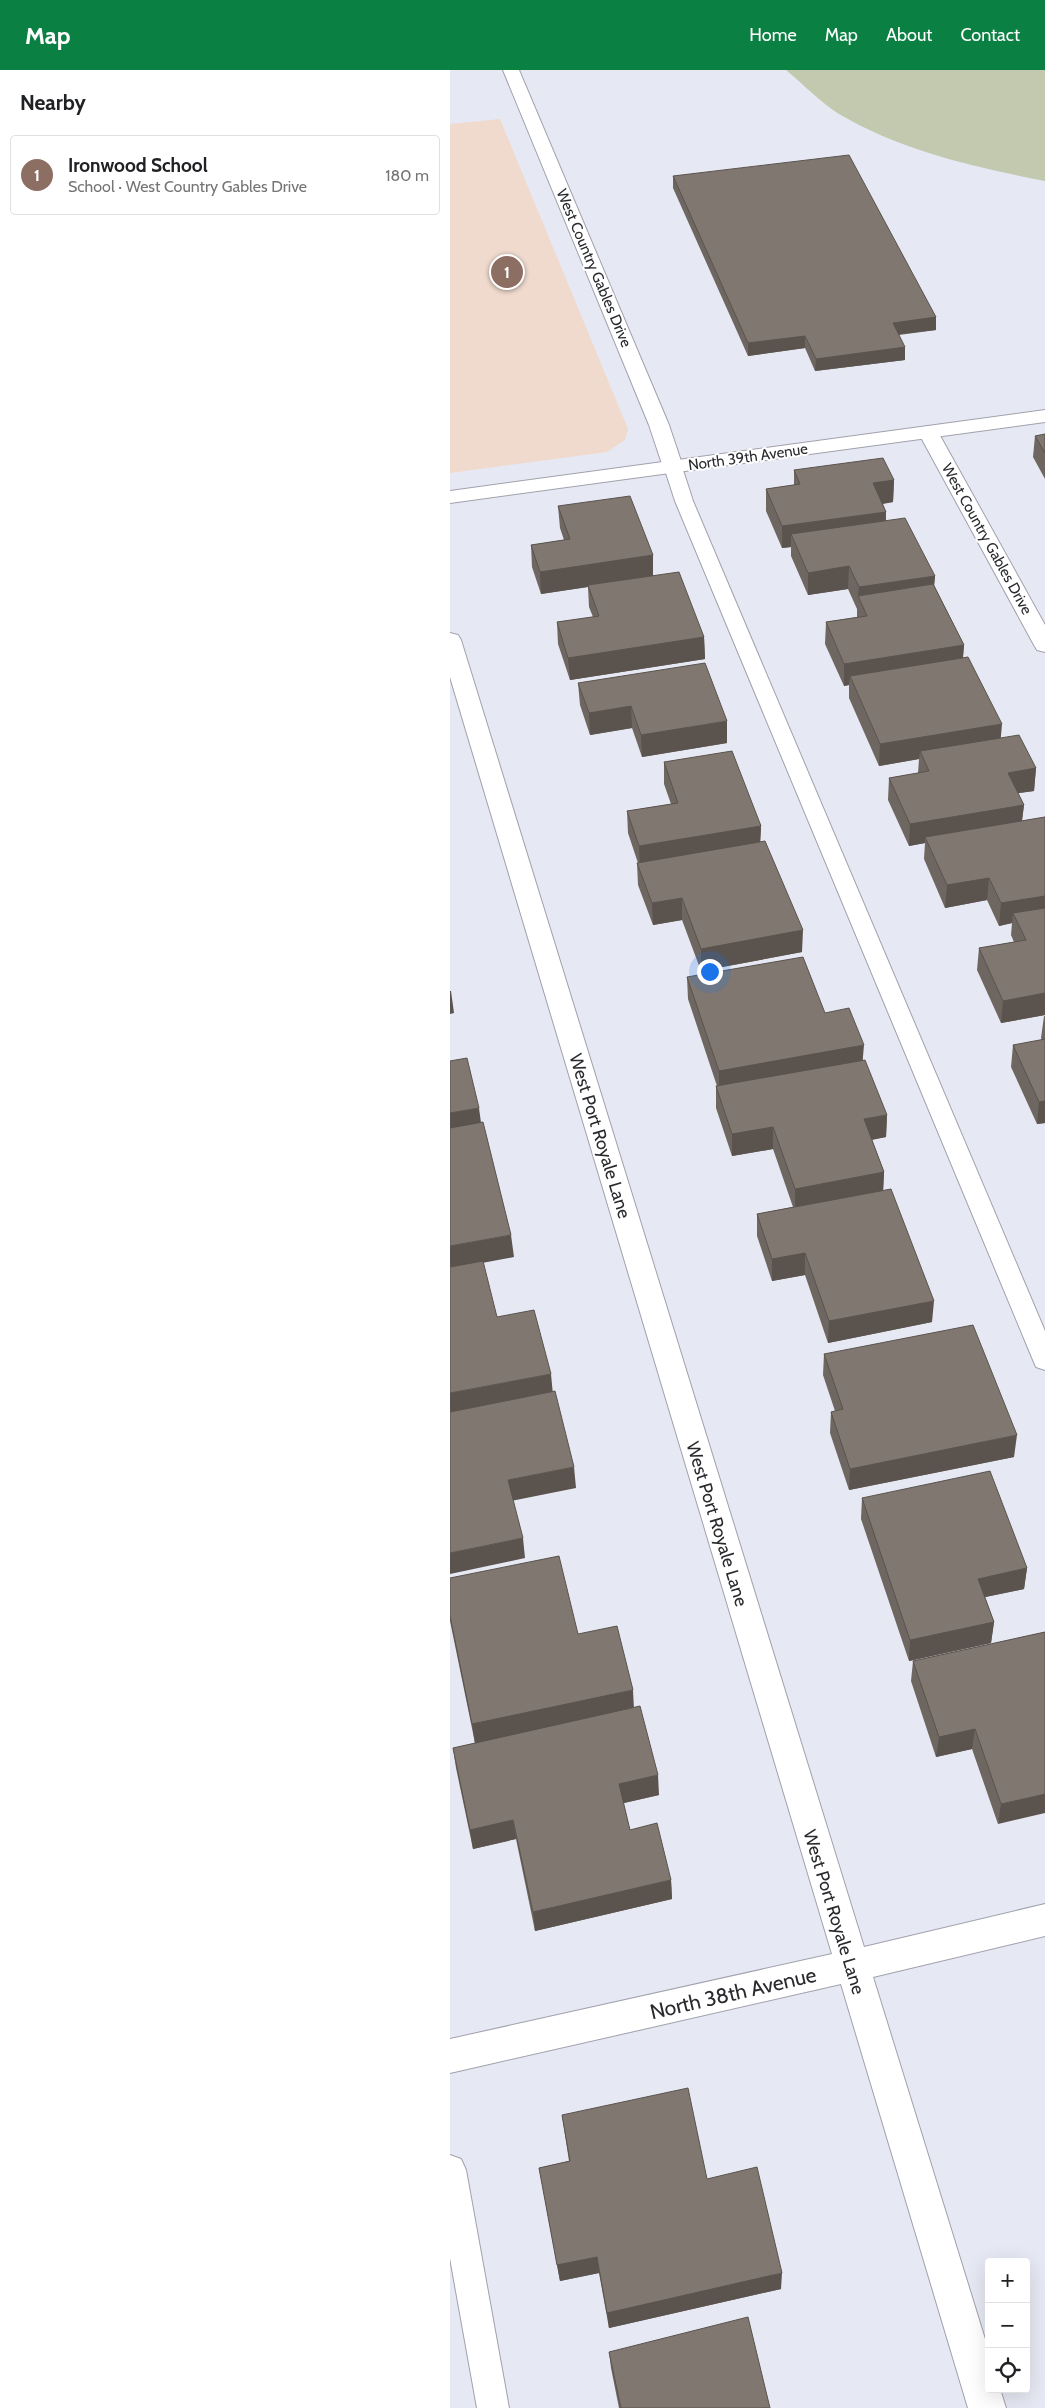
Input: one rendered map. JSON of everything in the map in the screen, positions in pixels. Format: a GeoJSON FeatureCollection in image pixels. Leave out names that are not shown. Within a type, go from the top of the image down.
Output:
{"type":"FeatureCollection","features":[{"type":"Feature","properties":{"kind":"street","name":"West Country Gables Drive"},"geometry":{"type":"LineString","coordinates":[[510,70],[659,424],[673,467]]}},
{"type":"Feature","properties":{"kind":"street","name":"North 39th Avenue"},"geometry":{"type":"LineString","coordinates":[[450,497],[1045,416]]}},
{"type":"Feature","properties":{"kind":"street","name":"West Country Gables Drive"},"geometry":{"type":"LineString","coordinates":[[928,432],[1045,645]]}},
{"type":"Feature","properties":{"kind":"street","name":"West Port Royale Lane"},"geometry":{"type":"LineString","coordinates":[[450,640],[986,2408]]}},
{"type":"Feature","properties":{"kind":"street","name":"North 38th Avenue"},"geometry":{"type":"LineString","coordinates":[[450,2056],[851,1966],[1045,1920]]}},
{"type":"Feature","properties":{"kind":"lane"},"geometry":{"type":"LineString","coordinates":[[673,467],[684,501],[1045,1360]]}},
{"type":"Feature","properties":{"kind":"lane"},"geometry":{"type":"LineString","coordinates":[[450,2170],[493,2408]]}},
{"type":"Feature","properties":{"kind":"shaded area"},"geometry":{"type":"Polygon","coordinates":[[[500,119],[628,429],[625,440],[607,452],[450,473],[450,124],[500,119]]]}},
{"type":"Feature","properties":{"kind":"green space"},"geometry":{"type":"Polygon","coordinates":[[[786,70],[1045,70],[1045,181],[939,156],[888,138],[839,114],[786,70]]]}},
{"type":"Feature","properties":{"kind":"building"},"geometry":{"type":"Polygon","coordinates":[[[849,155],[936,317],[893,323],[905,347],[816,359],[805,336],[748,343],[673,176],[849,155]]]}},
{"type":"Feature","properties":{"kind":"building"},"geometry":{"type":"Polygon","coordinates":[[[1045,434],[1045,453],[1035,436],[1045,434]]]}},
{"type":"Feature","properties":{"kind":"building"},"geometry":{"type":"Polygon","coordinates":[[[883,458],[894,480],[873,483],[886,512],[782,526],[766,489],[800,484],[794,470],[883,458]]]}},
{"type":"Feature","properties":{"kind":"building"},"geometry":{"type":"Polygon","coordinates":[[[630,496],[653,555],[540,572],[531,545],[570,539],[558,506],[630,496]]]}},
{"type":"Feature","properties":{"kind":"building"},"geometry":{"type":"Polygon","coordinates":[[[905,518],[935,576],[859,587],[849,566],[808,573],[791,534],[905,518]]]}},
{"type":"Feature","properties":{"kind":"building"},"geometry":{"type":"Polygon","coordinates":[[[679,572],[704,637],[568,658],[557,622],[599,616],[588,585],[679,572]]]}},
{"type":"Feature","properties":{"kind":"building"},"geometry":{"type":"Polygon","coordinates":[[[933,584],[964,645],[844,664],[826,622],[867,616],[858,596],[933,584]]]}},
{"type":"Feature","properties":{"kind":"building"},"geometry":{"type":"Polygon","coordinates":[[[968,657],[1002,724],[880,744],[850,676],[968,657]]]}},
{"type":"Feature","properties":{"kind":"building"},"geometry":{"type":"Polygon","coordinates":[[[705,663],[727,721],[641,735],[631,706],[589,713],[578,683],[705,663]]]}},
{"type":"Feature","properties":{"kind":"building"},"geometry":{"type":"Polygon","coordinates":[[[1019,735],[1036,768],[1008,773],[1024,805],[910,824],[889,778],[929,771],[920,751],[1019,735]]]}},
{"type":"Feature","properties":{"kind":"building"},"geometry":{"type":"Polygon","coordinates":[[[732,751],[761,826],[639,846],[627,811],[678,803],[664,762],[732,751]]]}},
{"type":"Feature","properties":{"kind":"building"},"geometry":{"type":"Polygon","coordinates":[[[1045,817],[1045,896],[1001,903],[989,878],[947,885],[925,837],[1045,817]]]}},
{"type":"Feature","properties":{"kind":"building"},"geometry":{"type":"Polygon","coordinates":[[[765,841],[803,930],[701,949],[682,898],[652,903],[637,863],[765,841]]]}},
{"type":"Feature","properties":{"kind":"building"},"geometry":{"type":"Polygon","coordinates":[[[1045,908],[1045,993],[1003,1001],[979,948],[1026,940],[1013,913],[1045,908]]]}},
{"type":"Feature","properties":{"kind":"building"},"geometry":{"type":"Polygon","coordinates":[[[803,957],[825,1013],[849,1008],[864,1045],[719,1071],[687,977],[803,957]]]}},
{"type":"Feature","properties":{"kind":"building"},"geometry":{"type":"Polygon","coordinates":[[[1045,1039],[1045,1101],[1039,1102],[1013,1045],[1045,1039]]]}},
{"type":"Feature","properties":{"kind":"building"},"geometry":{"type":"Polygon","coordinates":[[[467,1058],[479,1108],[450,1113],[450,1061],[467,1058]]]}},
{"type":"Feature","properties":{"kind":"building"},"geometry":{"type":"Polygon","coordinates":[[[865,1060],[887,1115],[864,1119],[884,1172],[795,1189],[773,1127],[732,1134],[716,1086],[865,1060]]]}},
{"type":"Feature","properties":{"kind":"building"},"geometry":{"type":"Polygon","coordinates":[[[483,1122],[511,1235],[450,1246],[450,1128],[483,1122]]]}},
{"type":"Feature","properties":{"kind":"building"},"geometry":{"type":"Polygon","coordinates":[[[891,1189],[934,1301],[829,1321],[805,1253],[772,1259],[757,1214],[891,1189]]]}},
{"type":"Feature","properties":{"kind":"building"},"geometry":{"type":"Polygon","coordinates":[[[483,1261],[497,1317],[534,1310],[551,1374],[450,1393],[450,1267],[483,1261]]]}},
{"type":"Feature","properties":{"kind":"building"},"geometry":{"type":"Polygon","coordinates":[[[973,1325],[1017,1435],[850,1469],[831,1412],[843,1409],[824,1354],[973,1325]]]}},
{"type":"Feature","properties":{"kind":"building"},"geometry":{"type":"Polygon","coordinates":[[[555,1391],[574,1467],[508,1480],[523,1538],[450,1553],[450,1412],[555,1391]]]}},
{"type":"Feature","properties":{"kind":"building"},"geometry":{"type":"Polygon","coordinates":[[[990,1471],[1027,1568],[978,1579],[994,1622],[910,1640],[862,1498],[990,1471]]]}},
{"type":"Feature","properties":{"kind":"building"},"geometry":{"type":"Polygon","coordinates":[[[559,1556],[578,1634],[617,1626],[633,1690],[472,1724],[450,1616],[450,1578],[559,1556]]]}},
{"type":"Feature","properties":{"kind":"building"},"geometry":{"type":"Polygon","coordinates":[[[1045,1632],[1045,1794],[1001,1804],[975,1729],[939,1737],[913,1661],[1045,1632]]]}},
{"type":"Feature","properties":{"kind":"building"},"geometry":{"type":"Polygon","coordinates":[[[640,1706],[658,1775],[619,1784],[630,1830],[657,1823],[671,1880],[533,1912],[513,1820],[470,1830],[453,1748],[640,1706]]]}},
{"type":"Feature","properties":{"kind":"building"},"geometry":{"type":"Polygon","coordinates":[[[688,2088],[707,2179],[757,2167],[782,2273],[607,2313],[597,2257],[557,2265],[539,2168],[570,2161],[562,2115],[688,2088]]]}},
{"type":"Feature","properties":{"kind":"building"},"geometry":{"type":"Polygon","coordinates":[[[748,2317],[770,2408],[621,2408],[609,2352],[748,2317]]]}},
{"type":"Feature","properties":{"kind":"place","name":"Ironwood School"},"geometry":{"type":"Point","coordinates":[507,272]}}]}
